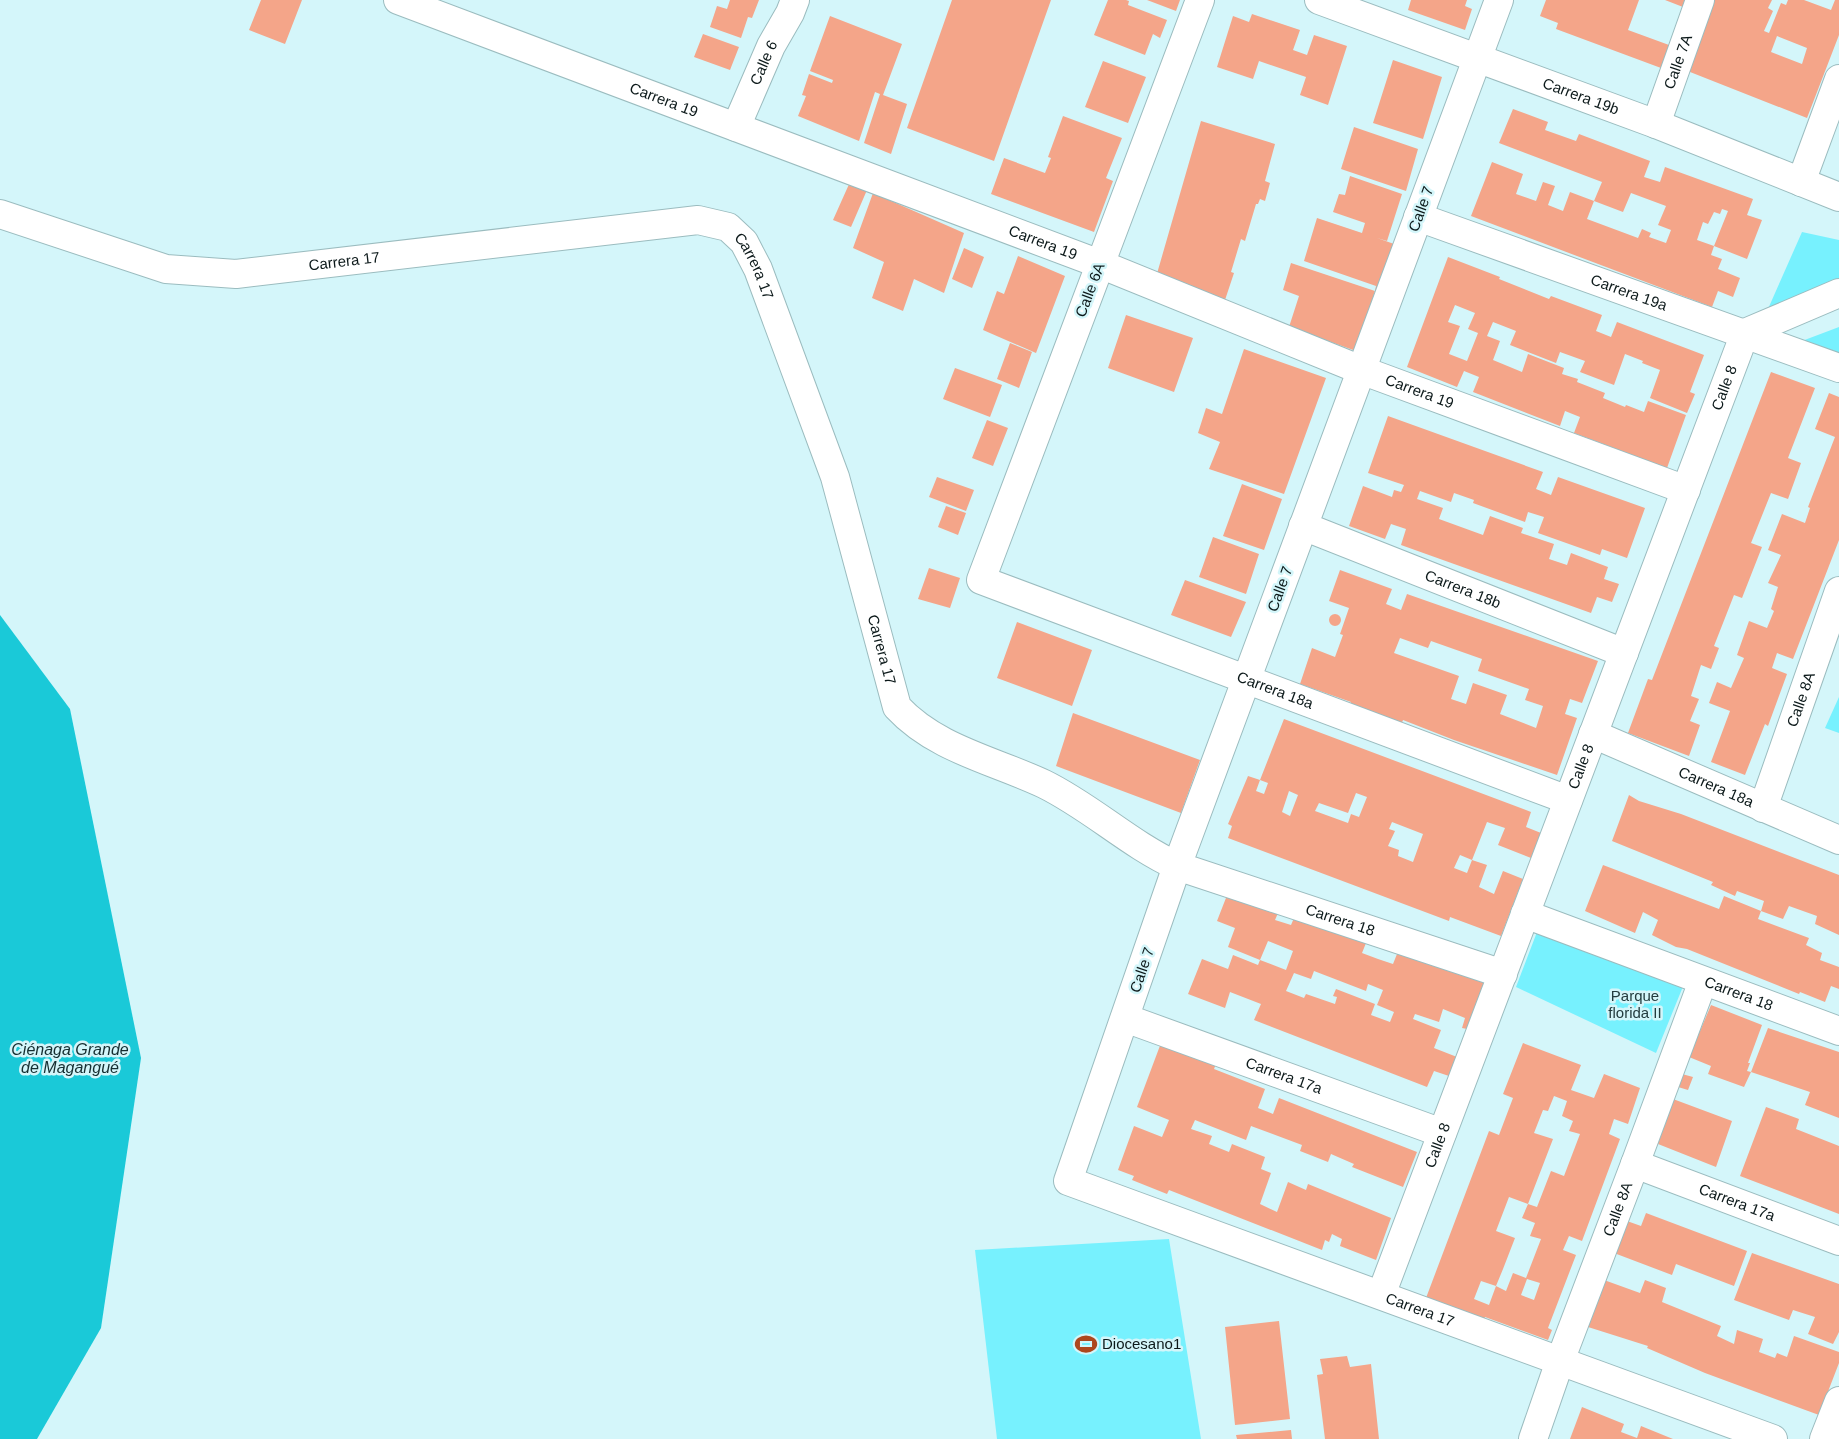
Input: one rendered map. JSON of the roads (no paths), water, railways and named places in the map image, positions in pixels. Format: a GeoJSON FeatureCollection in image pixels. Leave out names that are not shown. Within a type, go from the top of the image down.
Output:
{"type":"FeatureCollection","features":[{"type":"Feature","properties":{"kind":"street","name":"Calle 6"},"geometry":{"type":"LineString","coordinates":[[736,127],[771,46],[790,13],[795,0]]}},
{"type":"Feature","properties":{"kind":"street","name":"Calle 6A"},"geometry":{"type":"LineString","coordinates":[[981,580],[1200,0]]}},
{"type":"Feature","properties":{"kind":"street","name":"Carrera 19b"},"geometry":{"type":"LineString","coordinates":[[1319,0],[1656,124],[1839,197]]}},
{"type":"Feature","properties":{"kind":"street","name":"Calle 7"},"geometry":{"type":"LineString","coordinates":[[1068,1180],[1177,866],[1499,0]]}},
{"type":"Feature","properties":{"kind":"street","name":"Calle 7A"},"geometry":{"type":"LineString","coordinates":[[1656,124],[1700,0]]}},
{"type":"Feature","properties":{"kind":"street","name":"Carrera 19"},"geometry":{"type":"LineString","coordinates":[[405,1],[1100,264],[1362,370],[1686,490]]}},
{"type":"Feature","properties":{"kind":"street"},"geometry":{"type":"LineString","coordinates":[[1801,182],[1839,79]]}},
{"type":"Feature","properties":{"kind":"street","name":"Carrera 17"},"geometry":{"type":"LineString","coordinates":[[0,214],[166,270],[236,274],[698,220],[728,227],[744,242],[758,269],[835,478],[897,707],[910,722],[952,747],[1044,784],[1084,807],[1139,846],[1177,866]]}},
{"type":"Feature","properties":{"kind":"street","name":"Carrera 19a"},"geometry":{"type":"LineString","coordinates":[[1418,217],[1839,368]]}},
{"type":"Feature","properties":{"kind":"street"},"geometry":{"type":"LineString","coordinates":[[1745,333],[1839,293]]}},
{"type":"Feature","properties":{"kind":"street","name":"Calle 8"},"geometry":{"type":"LineString","coordinates":[[1381,1295],[1745,333]]}},
{"type":"Feature","properties":{"kind":"street","name":"Carrera 18b"},"geometry":{"type":"LineString","coordinates":[[1303,526],[1624,653]]}},
{"type":"Feature","properties":{"kind":"street","name":"Carrera 18a"},"geometry":{"type":"LineString","coordinates":[[981,580],[1568,800]]}},
{"type":"Feature","properties":{"kind":"street","name":"Calle 8A"},"geometry":{"type":"LineString","coordinates":[[1763,808],[1839,591]]}},
{"type":"Feature","properties":{"kind":"street","name":"Carrera 18a"},"geometry":{"type":"LineString","coordinates":[[1593,734],[1839,840]]}},
{"type":"Feature","properties":{"kind":"street","name":"Carrera 18"},"geometry":{"type":"LineString","coordinates":[[1177,866],[1502,974]]}},
{"type":"Feature","properties":{"kind":"street","name":"Carrera 18"},"geometry":{"type":"LineString","coordinates":[[1525,914],[1839,1031]]}},
{"type":"Feature","properties":{"kind":"street","name":"Calle 8A"},"geometry":{"type":"LineString","coordinates":[[1533,1439],[1560,1360],[1703,981]]}},
{"type":"Feature","properties":{"kind":"street","name":"Carrera 17a"},"geometry":{"type":"LineString","coordinates":[[1125,1018],[1442,1133]]}},
{"type":"Feature","properties":{"kind":"street","name":"Carrera 17a"},"geometry":{"type":"LineString","coordinates":[[1635,1164],[1839,1241]]}},
{"type":"Feature","properties":{"kind":"street","name":"Carrera 17"},"geometry":{"type":"LineString","coordinates":[[1068,1180],[1774,1439]]}},
{"type":"Feature","properties":{"kind":"street"},"geometry":{"type":"LineString","coordinates":[[1824,1439],[1839,1401]]}},
{"type":"Feature","properties":{"kind":"water","name":"Ciénaga Grande de Magangué"},"geometry":{"type":"Polygon","coordinates":[[[0,615],[70,709],[141,1058],[101,1328],[37,1439],[0,1439],[0,615]]]}},
{"type":"Feature","properties":{"kind":"place","name":"Diocesano1"},"geometry":{"type":"Point","coordinates":[1086,1344]}},
{"type":"Feature","properties":{"kind":"park label","name":"Parque florida II"},"geometry":{"type":"Point","coordinates":[1635,1004]}}]}
